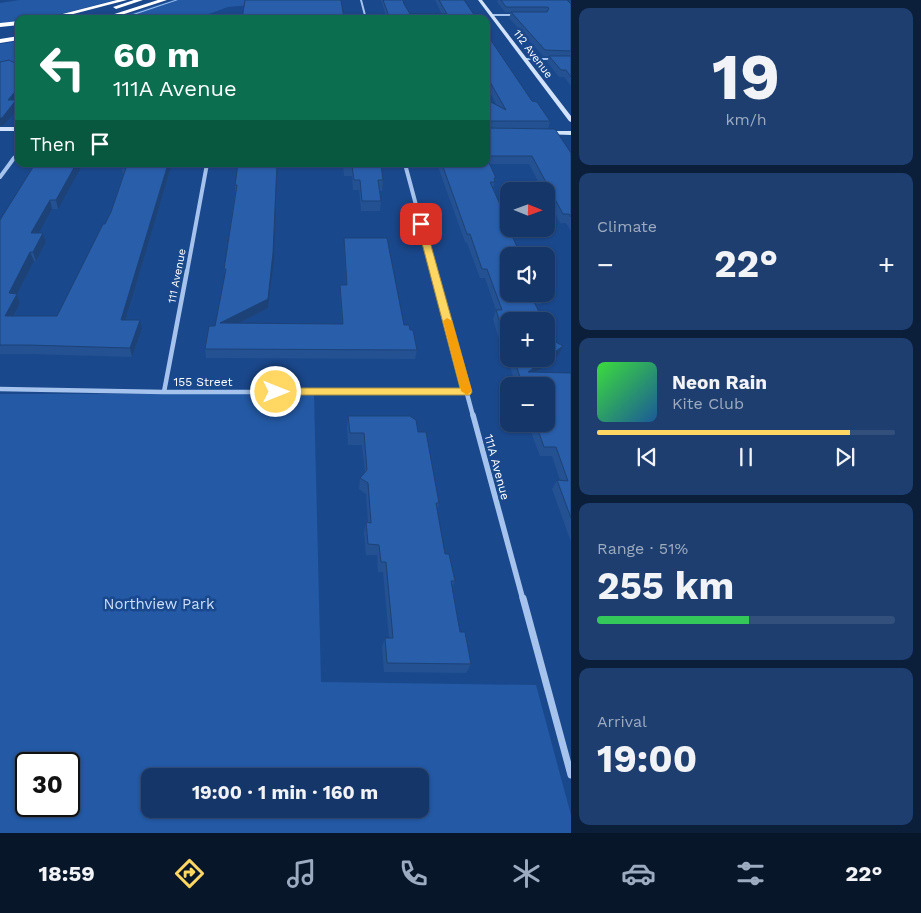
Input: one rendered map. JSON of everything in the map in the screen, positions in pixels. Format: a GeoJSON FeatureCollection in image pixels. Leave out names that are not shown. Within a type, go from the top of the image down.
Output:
{"type":"FeatureCollection","features":[{"type":"Feature","properties":{"kind":"highway"},"geometry":{"type":"LineString","coordinates":[[62,15],[124,0]]}},
{"type":"Feature","properties":{"kind":"highway"},"geometry":{"type":"LineString","coordinates":[[86,15],[140,0]]}},
{"type":"Feature","properties":{"kind":"highway"},"geometry":{"type":"LineString","coordinates":[[115,15],[164,0]]}},
{"type":"Feature","properties":{"kind":"highway"},"geometry":{"type":"LineString","coordinates":[[0,25],[15,23]]}},
{"type":"Feature","properties":{"kind":"highway"},"geometry":{"type":"LineString","coordinates":[[0,30],[15,28]]}},
{"type":"Feature","properties":{"kind":"highway"},"geometry":{"type":"LineString","coordinates":[[0,41],[15,39]]}},
{"type":"Feature","properties":{"kind":"street"},"geometry":{"type":"LineString","coordinates":[[361,0],[365,15]]}},
{"type":"Feature","properties":{"kind":"street","name":"112 Avenue"},"geometry":{"type":"LineString","coordinates":[[480,0],[571,120]]}},
{"type":"Feature","properties":{"kind":"street"},"geometry":{"type":"LineString","coordinates":[[491,15],[520,15]]}},
{"type":"Feature","properties":{"kind":"street"},"geometry":{"type":"LineString","coordinates":[[524,59],[555,59]]}},
{"type":"Feature","properties":{"kind":"street"},"geometry":{"type":"LineString","coordinates":[[0,129],[15,129]]}},
{"type":"Feature","properties":{"kind":"street"},"geometry":{"type":"LineString","coordinates":[[542,133],[571,133]]}},
{"type":"Feature","properties":{"kind":"street"},"geometry":{"type":"LineString","coordinates":[[0,178],[15,156]]}},
{"type":"Feature","properties":{"kind":"street","name":"111 Avenue"},"geometry":{"type":"LineString","coordinates":[[164,392],[206,167]]}},
{"type":"Feature","properties":{"kind":"street","name":"111A Avenue"},"geometry":{"type":"LineString","coordinates":[[406,167],[571,775]]}},
{"type":"Feature","properties":{"kind":"street","name":"155 Street"},"geometry":{"type":"LineString","coordinates":[[0,389],[164,392],[467,392]]}},
{"type":"Feature","properties":{"kind":"green space"},"geometry":{"type":"Polygon","coordinates":[[[20,0],[116,0],[56,15],[15,15],[15,21],[0,23],[0,3],[20,0]]]}},
{"type":"Feature","properties":{"kind":"green space"},"geometry":{"type":"Polygon","coordinates":[[[173,0],[305,0],[228,7],[206,15],[126,15],[173,0]]]}},
{"type":"Feature","properties":{"kind":"green space"},"geometry":{"type":"Polygon","coordinates":[[[15,42],[15,62],[0,65],[0,44],[15,42]]]}},
{"type":"Feature","properties":{"kind":"green space","name":"Northview Park"},"geometry":{"type":"Polygon","coordinates":[[[0,394],[314,394],[321,682],[536,685],[571,815],[571,833],[0,833],[0,394]]]}},
{"type":"Feature","properties":{"kind":"building"},"geometry":{"type":"Polygon","coordinates":[[[245,0],[341,0],[343,15],[243,15],[245,0]]]}},
{"type":"Feature","properties":{"kind":"building"},"geometry":{"type":"Polygon","coordinates":[[[383,0],[403,0],[410,14],[447,14],[439,0],[464,0],[474,15],[389,15],[383,0]]]}},
{"type":"Feature","properties":{"kind":"building"},"geometry":{"type":"Polygon","coordinates":[[[501,0],[567,0],[571,4],[571,51],[545,50],[511,12],[547,12],[549,8],[506,7],[501,0]]]}},
{"type":"Feature","properties":{"kind":"building"},"geometry":{"type":"Polygon","coordinates":[[[490,39],[532,101],[537,102],[550,121],[490,121],[490,102],[506,110],[490,82],[490,39]]]}},
{"type":"Feature","properties":{"kind":"building"},"geometry":{"type":"Polygon","coordinates":[[[549,56],[571,56],[571,77],[566,70],[561,70],[549,56]]]}},
{"type":"Feature","properties":{"kind":"building"},"geometry":{"type":"Polygon","coordinates":[[[9,60],[15,63],[15,92],[8,100],[15,101],[2,118],[0,118],[0,62],[9,60]]]}},
{"type":"Feature","properties":{"kind":"building"},"geometry":{"type":"Polygon","coordinates":[[[490,128],[555,129],[571,153],[571,217],[569,214],[563,214],[555,199],[555,182],[546,182],[532,156],[490,156],[490,128]]]}},
{"type":"Feature","properties":{"kind":"building"},"geometry":{"type":"Polygon","coordinates":[[[490,165],[496,178],[494,178],[495,182],[490,182],[500,204],[500,238],[513,238],[517,247],[500,247],[500,302],[534,302],[539,312],[500,312],[500,323],[496,310],[502,310],[487,269],[482,269],[470,234],[467,234],[443,167],[490,167],[490,165]]]}},
{"type":"Feature","properties":{"kind":"building"},"geometry":{"type":"Polygon","coordinates":[[[33,167],[74,167],[56,200],[50,200],[31,233],[43,233],[33,252],[30,252],[9,293],[17,294],[5,316],[57,316],[103,224],[105,224],[111,212],[126,168],[122,167],[167,167],[121,320],[140,320],[130,348],[0,345],[0,220],[33,167]]]}},
{"type":"Feature","properties":{"kind":"building"},"geometry":{"type":"Polygon","coordinates":[[[238,167],[277,167],[273,253],[268,299],[220,323],[343,324],[340,285],[347,285],[344,238],[387,238],[404,325],[409,325],[410,330],[413,330],[417,350],[205,349],[209,326],[215,326],[226,269],[224,269],[237,185],[235,185],[238,167]]]}},
{"type":"Feature","properties":{"kind":"building"},"geometry":{"type":"Polygon","coordinates":[[[352,167],[381,167],[383,180],[378,180],[381,201],[362,201],[360,180],[354,180],[352,167]]]}},
{"type":"Feature","properties":{"kind":"building"},"geometry":{"type":"Polygon","coordinates":[[[555,342],[563,346],[555,352],[555,342]]]}},
{"type":"Feature","properties":{"kind":"building"},"geometry":{"type":"Polygon","coordinates":[[[517,367],[535,367],[528,372],[571,373],[571,518],[557,480],[568,481],[556,447],[544,447],[539,432],[555,432],[555,377],[520,377],[517,367]]]}},
{"type":"Feature","properties":{"kind":"building"},"geometry":{"type":"Polygon","coordinates":[[[348,416],[410,416],[416,420],[418,432],[426,432],[439,503],[436,503],[445,554],[449,554],[455,581],[451,581],[460,632],[465,632],[471,664],[387,663],[385,638],[393,638],[386,562],[381,562],[379,545],[368,544],[366,522],[371,523],[368,483],[360,478],[367,470],[364,433],[350,433],[348,416]]]}},
{"type":"Feature","properties":{"kind":"waterway"},"geometry":{"type":"LineString","coordinates":[[131,15],[177,0]]}},
{"type":"Feature","properties":{"kind":"slow traffic"},"geometry":{"type":"LineString","coordinates":[[447,321],[467,391]]}},
{"type":"Feature","properties":{"kind":"route"},"geometry":{"type":"LineString","coordinates":[[276,392],[467,392],[421,224]]}}]}
